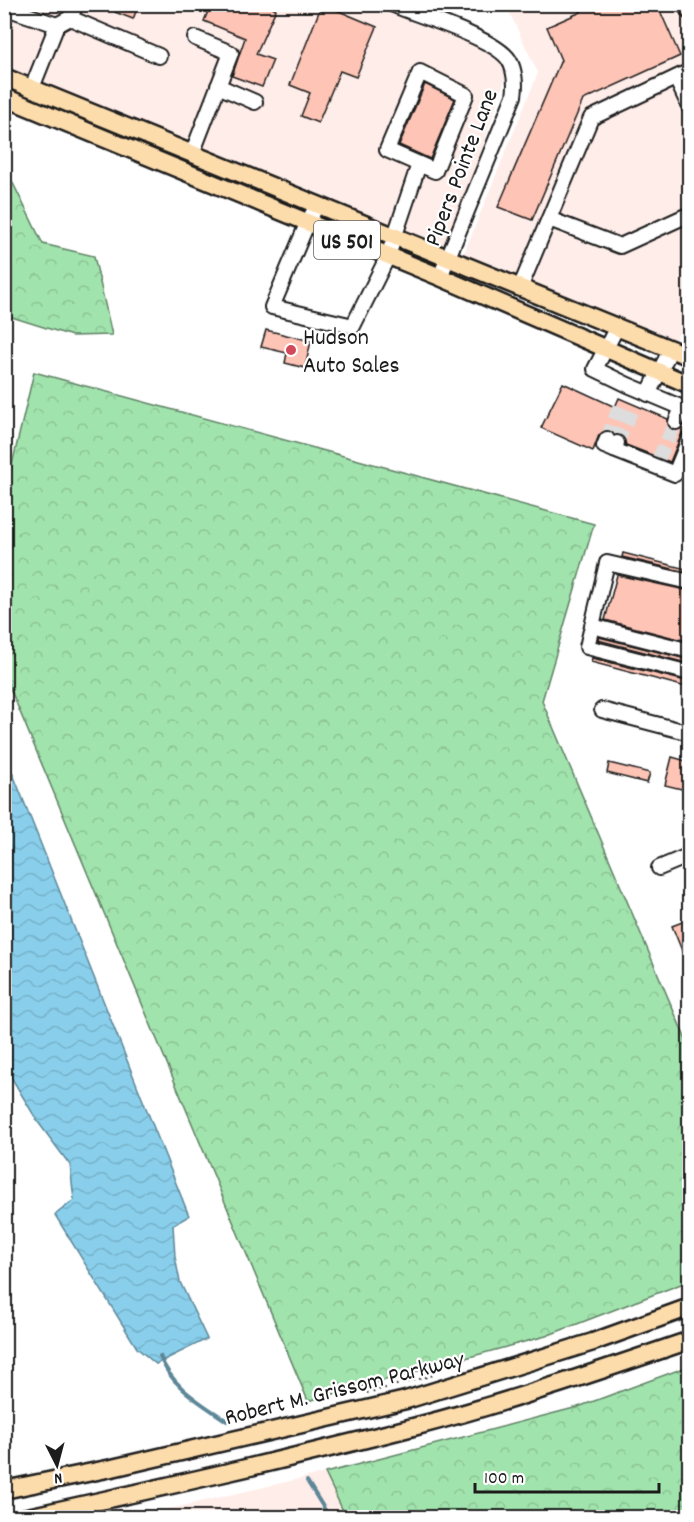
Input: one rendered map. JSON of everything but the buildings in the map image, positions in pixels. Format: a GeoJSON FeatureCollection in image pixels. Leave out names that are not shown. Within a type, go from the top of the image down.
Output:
{"type":"FeatureCollection","features":[{"type":"Feature","properties":{"kind":"main road"},"geometry":{"type":"LineString","coordinates":[[686,4],[690,11]]}},
{"type":"Feature","properties":{"kind":"main road","name":"US 501"},"geometry":{"type":"LineString","coordinates":[[4,77],[690,357]]}},
{"type":"Feature","properties":{"kind":"main road","name":"US 501"},"geometry":{"type":"LineString","coordinates":[[4,97],[440,278],[690,385]]}},
{"type":"Feature","properties":{"kind":"main road","name":"Robert M. Grissom Parkway"},"geometry":{"type":"LineString","coordinates":[[4,1490],[112,1468],[405,1400],[593,1342],[690,1307]]}},
{"type":"Feature","properties":{"kind":"main road"},"geometry":{"type":"LineString","coordinates":[[23,1518],[199,1480],[418,1426],[570,1381],[690,1340]]}},
{"type":"Feature","properties":{"kind":"street","name":"Pipers Pointe Lane"},"geometry":{"type":"LineString","coordinates":[[391,4],[483,41],[500,51],[509,60],[516,85],[514,96],[440,278]]}},
{"type":"Feature","properties":{"kind":"street"},"geometry":{"type":"LineString","coordinates":[[6,8],[57,25]]}},
{"type":"Feature","properties":{"kind":"street"},"geometry":{"type":"LineString","coordinates":[[32,88],[57,25],[73,11],[159,56]]}},
{"type":"Feature","properties":{"kind":"street"},"geometry":{"type":"LineString","coordinates":[[192,154],[231,53],[195,38]]}},
{"type":"Feature","properties":{"kind":"street"},"geometry":{"type":"LineString","coordinates":[[520,288],[591,118],[690,71]]}},
{"type":"Feature","properties":{"kind":"street"},"geometry":{"type":"LineString","coordinates":[[420,72],[466,95],[435,171],[419,164],[387,150],[420,72]]}},
{"type":"Feature","properties":{"kind":"street"},"geometry":{"type":"LineString","coordinates":[[676,78],[690,108]]}},
{"type":"Feature","properties":{"kind":"street"},"geometry":{"type":"LineString","coordinates":[[218,86],[255,102]]}},
{"type":"Feature","properties":{"kind":"street"},"geometry":{"type":"LineString","coordinates":[[317,205],[272,307],[353,326],[387,256],[419,164]]}},
{"type":"Feature","properties":{"kind":"street"},"geometry":{"type":"LineString","coordinates":[[549,219],[620,246],[690,214]]}},
{"type":"Feature","properties":{"kind":"street"},"geometry":{"type":"LineString","coordinates":[[616,327],[595,369],[686,409],[676,422]]}},
{"type":"Feature","properties":{"kind":"street"},"geometry":{"type":"LineString","coordinates":[[628,402],[660,373],[671,349]]}},
{"type":"Feature","properties":{"kind":"street"},"geometry":{"type":"LineString","coordinates":[[613,444],[675,474],[690,437]]}},
{"type":"Feature","properties":{"kind":"street"},"geometry":{"type":"LineString","coordinates":[[690,582],[607,563],[586,647],[690,673]]}},
{"type":"Feature","properties":{"kind":"street"},"geometry":{"type":"LineString","coordinates":[[592,626],[690,651]]}},
{"type":"Feature","properties":{"kind":"street"},"geometry":{"type":"LineString","coordinates":[[603,710],[690,733]]}},
{"type":"Feature","properties":{"kind":"street"},"geometry":{"type":"LineString","coordinates":[[658,868],[690,855]]}},
{"type":"Feature","properties":{"kind":"path"},"geometry":{"type":"LineString","coordinates":[[366,1393],[443,1373]]}},
{"type":"Feature","properties":{"kind":"shaded area"},"geometry":{"type":"Polygon","coordinates":[[[4,5],[415,5],[486,34],[513,54],[440,277],[5,97],[4,5]]]}},
{"type":"Feature","properties":{"kind":"shaded area"},"geometry":{"type":"Polygon","coordinates":[[[506,5],[689,5],[690,310],[671,349],[460,263],[538,73],[506,5]]]}},
{"type":"Feature","properties":{"kind":"shaded area"},"geometry":{"type":"Polygon","coordinates":[[[325,1473],[345,1517],[135,1517],[325,1473]]]}},
{"type":"Feature","properties":{"kind":"green space"},"geometry":{"type":"Polygon","coordinates":[[[5,167],[43,244],[94,256],[112,335],[72,336],[5,315],[5,167]]]}},
{"type":"Feature","properties":{"kind":"green space"},"geometry":{"type":"Polygon","coordinates":[[[34,372],[594,524],[542,701],[689,1047],[689,1281],[546,1336],[308,1401],[5,676],[5,494],[34,372]]]}},
{"type":"Feature","properties":{"kind":"green space"},"geometry":{"type":"Polygon","coordinates":[[[689,1366],[689,1517],[346,1517],[325,1473],[578,1407],[689,1366]]]}},
{"type":"Feature","properties":{"kind":"water"},"geometry":{"type":"Polygon","coordinates":[[[5,754],[189,1216],[173,1225],[175,1257],[180,1282],[207,1339],[156,1364],[137,1348],[55,1215],[74,1200],[70,1165],[38,1122],[5,1067],[5,754]]]}},
{"type":"Feature","properties":{"kind":"waterway"},"geometry":{"type":"LineString","coordinates":[[160,1356],[171,1377],[179,1385],[197,1401],[227,1421]]}},
{"type":"Feature","properties":{"kind":"waterway"},"geometry":{"type":"LineString","coordinates":[[307,1481],[330,1518]]}},
{"type":"Feature","properties":{"kind":"tunnel"},"geometry":{"type":"LineString","coordinates":[[607,439],[622,400]]}},
{"type":"Feature","properties":{"kind":"tunnel"},"geometry":{"type":"LineString","coordinates":[[617,443],[634,405]]}},
{"type":"Feature","properties":{"kind":"tunnel"},"geometry":{"type":"LineString","coordinates":[[658,460],[676,422]]}},
{"type":"Feature","properties":{"kind":"place","name":"Hudson Auto Sales"},"geometry":{"type":"Point","coordinates":[291,350]}}]}
